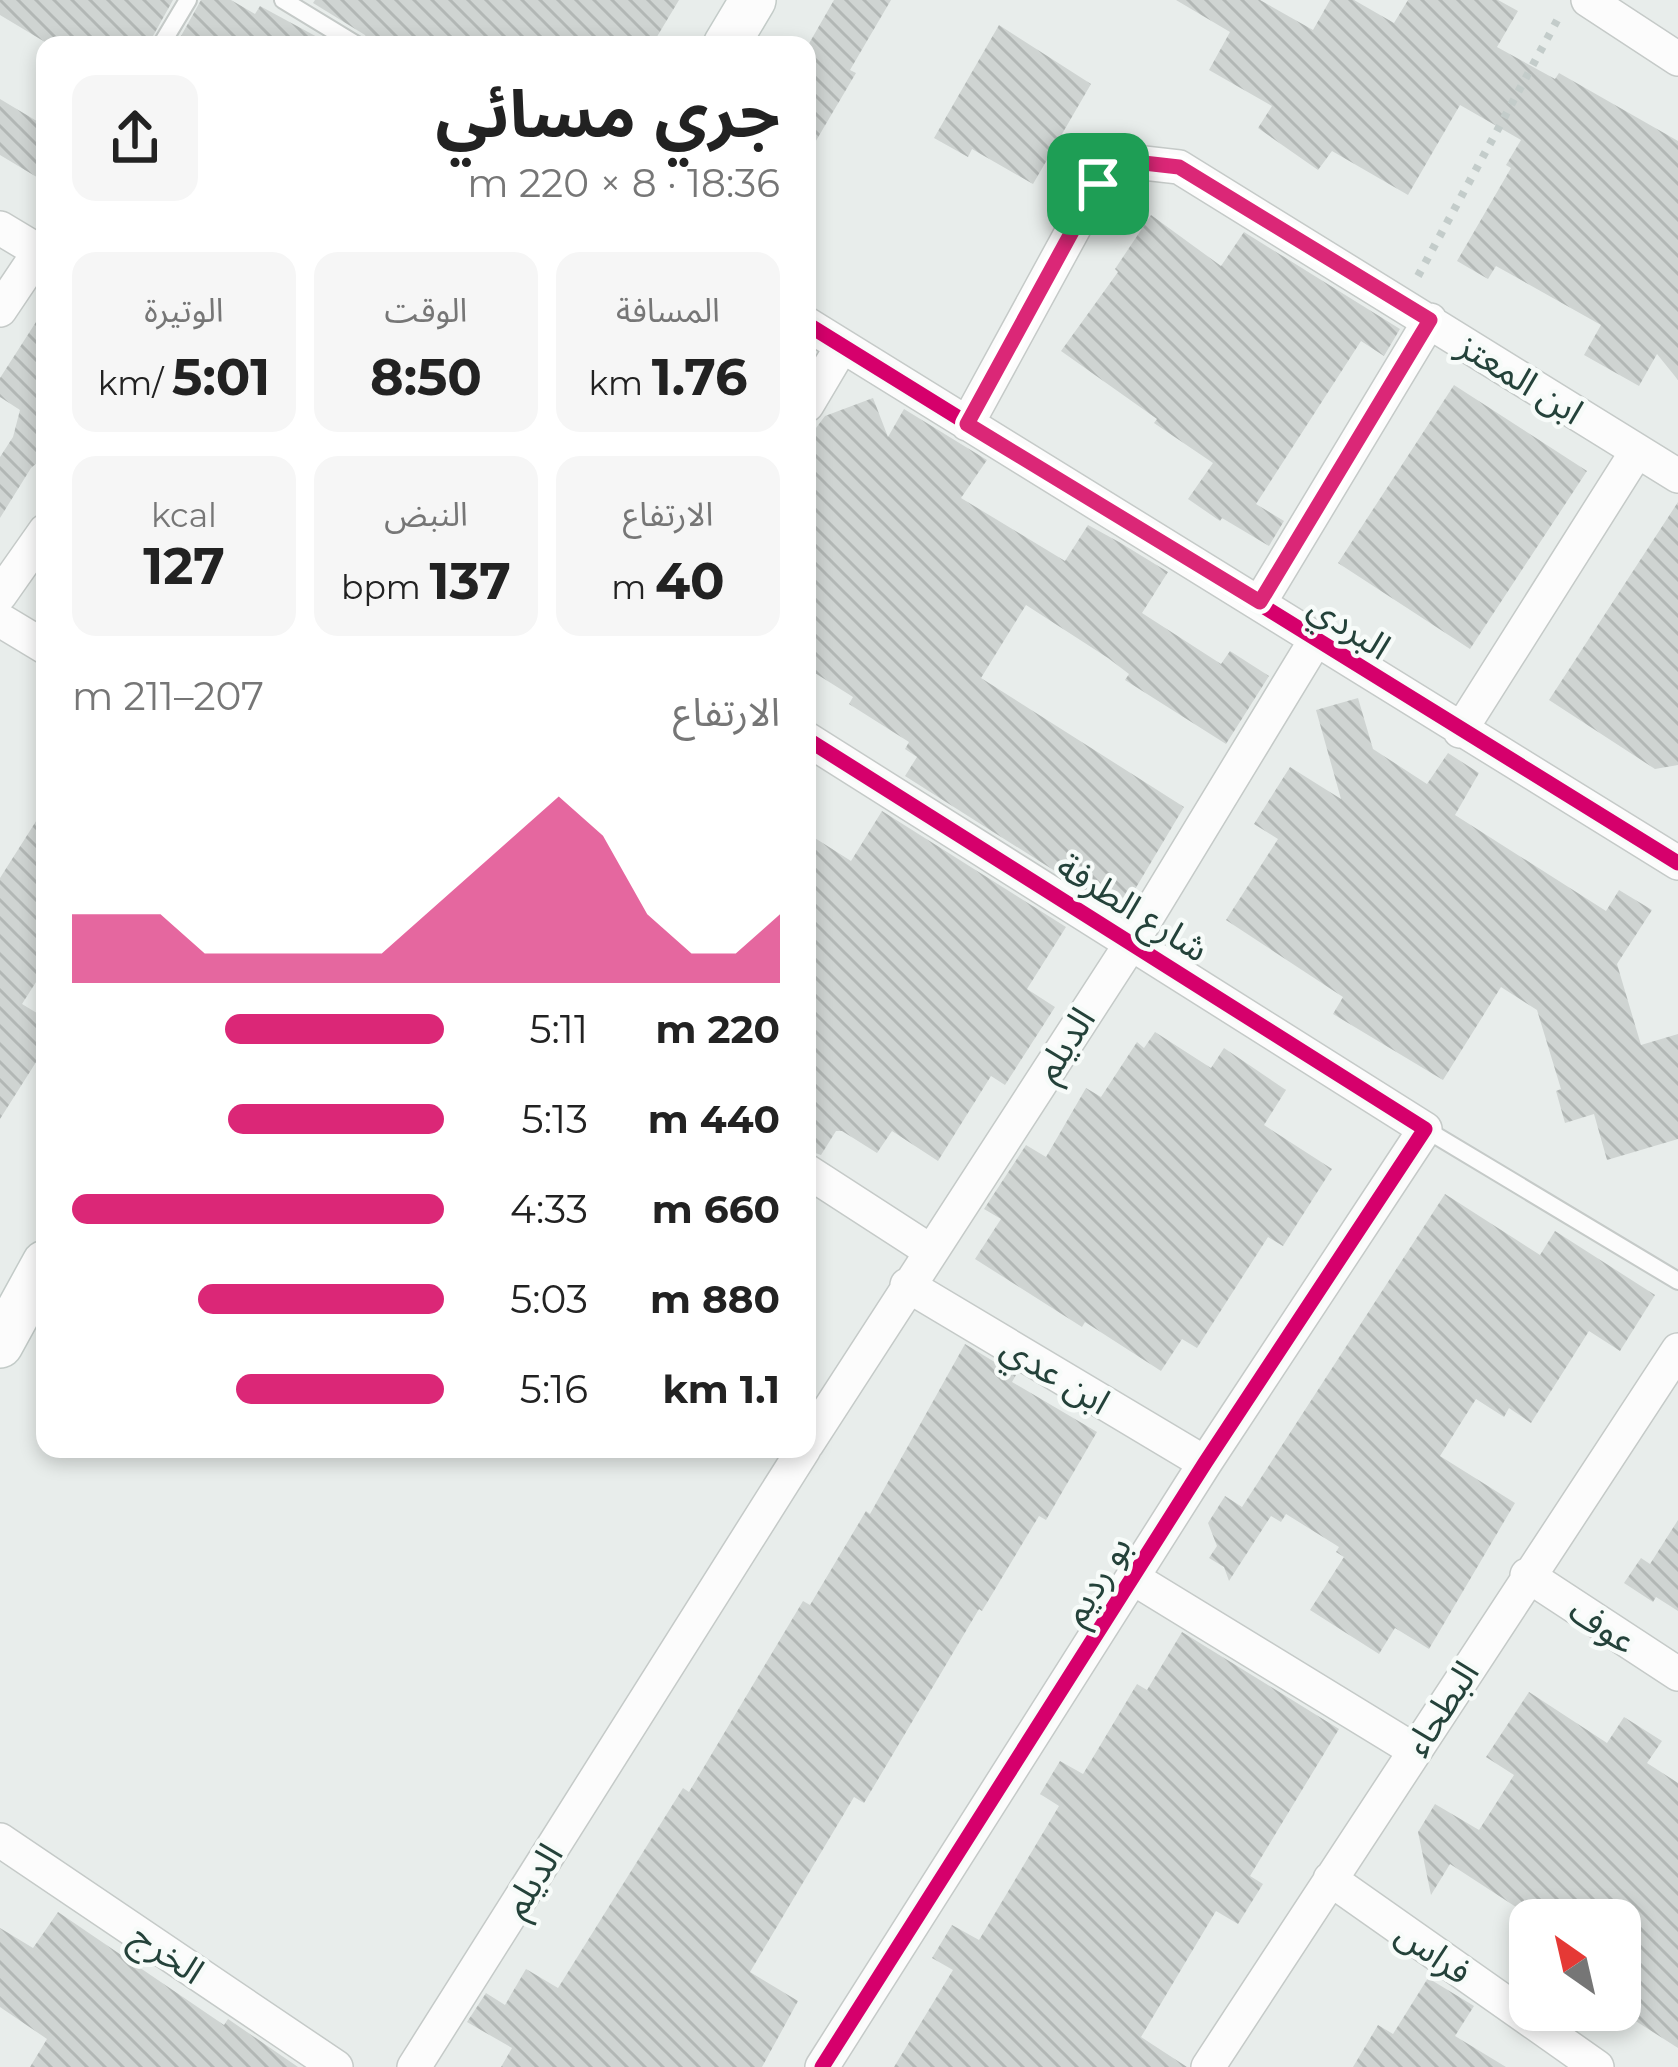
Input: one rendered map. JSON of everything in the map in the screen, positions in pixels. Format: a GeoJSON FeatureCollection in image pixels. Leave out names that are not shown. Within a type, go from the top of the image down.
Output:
{"type":"FeatureCollection","features":[{"type":"Feature","properties":{"kind":"street"},"geometry":{"type":"LineString","coordinates":[[731,36],[753,0]]}},
{"type":"Feature","properties":{"kind":"street"},"geometry":{"type":"LineString","coordinates":[[1588,0],[1678,59]]}},
{"type":"Feature","properties":{"kind":"street","name":"ابن المعتز"},"geometry":{"type":"LineString","coordinates":[[967,424],[1098,184],[1135,162],[1179,167],[1678,476]]}},
{"type":"Feature","properties":{"kind":"street"},"geometry":{"type":"LineString","coordinates":[[0,228],[36,250]]}},
{"type":"Feature","properties":{"kind":"street"},"geometry":{"type":"LineString","coordinates":[[0,310],[36,262]]}},
{"type":"Feature","properties":{"kind":"street"},"geometry":{"type":"LineString","coordinates":[[1260,602],[1416,312]]}},
{"type":"Feature","properties":{"kind":"street","name":"البردي"},"geometry":{"type":"LineString","coordinates":[[816,330],[1678,863]]}},
{"type":"Feature","properties":{"kind":"street"},"geometry":{"type":"LineString","coordinates":[[816,390],[842,346]]}},
{"type":"Feature","properties":{"kind":"street"},"geometry":{"type":"LineString","coordinates":[[1460,730],[1636,451]]}},
{"type":"Feature","properties":{"kind":"street"},"geometry":{"type":"LineString","coordinates":[[0,595],[36,544]]}},
{"type":"Feature","properties":{"kind":"street"},"geometry":{"type":"LineString","coordinates":[[0,620],[36,642]]}},
{"type":"Feature","properties":{"kind":"street","name":"الديلم"},"geometry":{"type":"LineString","coordinates":[[816,1429],[1132,942],[1316,641]]}},
{"type":"Feature","properties":{"kind":"street","name":"شارع الطرفة"},"geometry":{"type":"LineString","coordinates":[[816,746],[1425,1129]]}},
{"type":"Feature","properties":{"kind":"street","name":"بو رديم"},"geometry":{"type":"LineString","coordinates":[[822,2067],[1205,1463],[1425,1129]]}},
{"type":"Feature","properties":{"kind":"street"},"geometry":{"type":"LineString","coordinates":[[816,1178],[929,1250]]}},
{"type":"Feature","properties":{"kind":"street"},"geometry":{"type":"LineString","coordinates":[[0,1345],[36,1279]]}},
{"type":"Feature","properties":{"kind":"street","name":"ابن عدي"},"geometry":{"type":"LineString","coordinates":[[907,1286],[1205,1463]]}},
{"type":"Feature","properties":{"kind":"street","name":"البطحاء"},"geometry":{"type":"LineString","coordinates":[[1208,2067],[1678,1350]]}},
{"type":"Feature","properties":{"kind":"street","name":"الديلم"},"geometry":{"type":"LineString","coordinates":[[414,2067],[797,1458]]}},
{"type":"Feature","properties":{"kind":"street","name":"عوف"},"geometry":{"type":"LineString","coordinates":[[1527,1575],[1678,1674]]}},
{"type":"Feature","properties":{"kind":"street","name":"بو رديم"},"geometry":{"type":"LineString","coordinates":[[1133,1578],[1414,1750]]}},
{"type":"Feature","properties":{"kind":"street","name":"الخرج"},"geometry":{"type":"LineString","coordinates":[[0,1840],[335,2067]]}},
{"type":"Feature","properties":{"kind":"street","name":"فراس"},"geometry":{"type":"LineString","coordinates":[[1330,1879],[1597,2067]]}},
{"type":"Feature","properties":{"kind":"lane"},"geometry":{"type":"LineString","coordinates":[[166,36],[188,0]]}},
{"type":"Feature","properties":{"kind":"lane"},"geometry":{"type":"LineString","coordinates":[[283,0],[342,36]]}},
{"type":"Feature","properties":{"kind":"lane"},"geometry":{"type":"LineString","coordinates":[[1425,1129],[1678,1281]]}},
{"type":"Feature","properties":{"kind":"path"},"geometry":{"type":"LineString","coordinates":[[1416,312],[1569,0]]}},
{"type":"Feature","properties":{"kind":"building"},"geometry":{"type":"Polygon","coordinates":[[[0,0],[173,0],[153,36],[36,37],[0,15],[0,0]]]}},
{"type":"Feature","properties":{"kind":"building"},"geometry":{"type":"Polygon","coordinates":[[[201,0],[231,0],[255,14],[260,6],[315,36],[181,36],[201,0]]]}},
{"type":"Feature","properties":{"kind":"building"},"geometry":{"type":"Polygon","coordinates":[[[679,0],[657,36],[366,36],[313,3],[679,0]]]}},
{"type":"Feature","properties":{"kind":"building"},"geometry":{"type":"Polygon","coordinates":[[[834,0],[891,0],[816,141],[816,36],[834,0]]]}},
{"type":"Feature","properties":{"kind":"building"},"geometry":{"type":"Polygon","coordinates":[[[1176,0],[1260,0],[1313,30],[1330,0],[1354,0],[1394,23],[1408,0],[1498,0],[1518,11],[1497,47],[1555,79],[1559,73],[1678,141],[1678,380],[1657,354],[1639,386],[1584,355],[1601,325],[1496,266],[1488,279],[1457,261],[1511,168],[1506,165],[1521,140],[1460,105],[1408,195],[1332,151],[1318,170],[1258,128],[1272,106],[1209,70],[1230,32],[1176,0]]]}},
{"type":"Feature","properties":{"kind":"building"},"geometry":{"type":"Polygon","coordinates":[[[999,25],[1091,84],[1033,184],[972,149],[968,157],[934,138],[999,25]]]}},
{"type":"Feature","properties":{"kind":"building"},"geometry":{"type":"Polygon","coordinates":[[[0,99],[36,121],[36,177],[0,155],[0,99]]]}},
{"type":"Feature","properties":{"kind":"building"},"geometry":{"type":"Polygon","coordinates":[[[1151,215],[1221,266],[1244,232],[1400,329],[1384,356],[1361,341],[1256,504],[1284,521],[1269,546],[1188,499],[1213,463],[1061,351],[1118,272],[1115,269],[1151,215]]]}},
{"type":"Feature","properties":{"kind":"building"},"geometry":{"type":"Polygon","coordinates":[[[36,322],[36,464],[0,518],[0,457],[13,437],[20,410],[0,397],[0,378],[36,322]]]}},
{"type":"Feature","properties":{"kind":"building"},"geometry":{"type":"Polygon","coordinates":[[[1454,385],[1587,471],[1470,649],[1338,563],[1454,385]]]}},
{"type":"Feature","properties":{"kind":"building"},"geometry":{"type":"Polygon","coordinates":[[[873,398],[888,437],[904,409],[987,460],[961,498],[1065,561],[1088,525],[1119,542],[1168,572],[1142,613],[1221,664],[1230,651],[1269,676],[1226,744],[1125,680],[1129,674],[1108,658],[1026,605],[981,678],[1184,807],[1128,901],[1095,880],[1088,892],[905,776],[917,757],[905,749],[909,742],[849,704],[853,697],[816,674],[816,428],[825,416],[873,398]]]}},
{"type":"Feature","properties":{"kind":"building"},"geometry":{"type":"Polygon","coordinates":[[[1678,502],[1678,765],[1655,769],[1549,700],[1678,502]]]}},
{"type":"Feature","properties":{"kind":"building"},"geometry":{"type":"Polygon","coordinates":[[[1358,698],[1373,749],[1427,784],[1448,753],[1479,773],[1455,815],[1606,911],[1619,890],[1652,910],[1617,964],[1641,1045],[1678,1034],[1678,1139],[1607,1160],[1594,1114],[1565,1123],[1556,1091],[1561,1089],[1537,1010],[1501,987],[1443,1080],[1333,1014],[1343,997],[1226,920],[1278,839],[1254,824],[1290,767],[1341,799],[1316,710],[1358,698]]]}},
{"type":"Feature","properties":{"kind":"building"},"geometry":{"type":"Polygon","coordinates":[[[882,811],[1066,927],[1027,989],[1055,1007],[1005,1085],[991,1076],[938,1161],[892,1131],[877,1153],[836,1131],[821,1155],[816,1153],[816,839],[851,861],[882,811]]]}},
{"type":"Feature","properties":{"kind":"building"},"geometry":{"type":"Polygon","coordinates":[[[36,821],[36,982],[22,1004],[36,1013],[36,1062],[0,1119],[0,878],[36,821]]]}},
{"type":"Feature","properties":{"kind":"building"},"geometry":{"type":"Polygon","coordinates":[[[1155,1032],[1211,1068],[1224,1048],[1286,1090],[1264,1125],[1332,1169],[1283,1246],[1268,1237],[1197,1348],[1182,1339],[1161,1371],[975,1259],[1001,1219],[984,1209],[1026,1145],[1046,1157],[1086,1088],[1101,1097],[1137,1042],[1144,1048],[1155,1032]]]}},
{"type":"Feature","properties":{"kind":"building"},"geometry":{"type":"Polygon","coordinates":[[[1445,1194],[1540,1255],[1555,1231],[1655,1295],[1620,1351],[1589,1331],[1531,1423],[1509,1408],[1504,1417],[1476,1399],[1440,1456],[1515,1503],[1429,1649],[1395,1628],[1379,1654],[1310,1610],[1344,1557],[1336,1552],[1339,1547],[1286,1514],[1281,1522],[1271,1516],[1229,1581],[1224,1567],[1209,1558],[1217,1546],[1208,1523],[1225,1496],[1242,1507],[1445,1194]]]}},
{"type":"Feature","properties":{"kind":"building"},"geometry":{"type":"Polygon","coordinates":[[[965,1344],[1016,1375],[1012,1382],[1097,1432],[1046,1520],[1039,1516],[982,1611],[979,1609],[864,1803],[854,1797],[750,1972],[798,2001],[762,2067],[501,2067],[512,2048],[467,2022],[486,1993],[505,2005],[526,1969],[558,1988],[683,1788],[689,1792],[803,1601],[810,1605],[866,1511],[870,1514],[965,1344]]]}},
{"type":"Feature","properties":{"kind":"building"},"geometry":{"type":"Polygon","coordinates":[[[1678,1520],[1678,1611],[1624,1583],[1641,1558],[1650,1564],[1678,1520]]]}},
{"type":"Feature","properties":{"kind":"building"},"geometry":{"type":"Polygon","coordinates":[[[1182,1632],[1339,1729],[1250,1876],[1263,1884],[1238,1924],[1216,1911],[1141,2037],[1187,2067],[894,2067],[953,1970],[932,1958],[952,1925],[979,1940],[1059,1806],[1040,1794],[1060,1761],[1083,1774],[1137,1684],[1147,1690],[1182,1632]]]}},
{"type":"Feature","properties":{"kind":"building"},"geometry":{"type":"Polygon","coordinates":[[[1529,1692],[1607,1743],[1624,1717],[1662,1741],[1647,1763],[1678,1783],[1678,2048],[1641,2024],[1641,1899],[1509,1902],[1450,1864],[1431,1895],[1418,1832],[1435,1804],[1479,1830],[1514,1775],[1486,1757],[1529,1692]]]}},
{"type":"Feature","properties":{"kind":"building"},"geometry":{"type":"Polygon","coordinates":[[[58,1912],[224,2025],[228,2019],[298,2067],[30,2067],[47,2039],[0,2007],[0,1928],[33,1948],[58,1912]]]}},
{"type":"Feature","properties":{"kind":"building"},"geometry":{"type":"Polygon","coordinates":[[[1428,1978],[1474,2006],[1455,2036],[1506,2067],[1353,2067],[1378,2025],[1393,2034],[1428,1978]]]}},
{"type":"Feature","properties":{"kind":"cycle path"},"geometry":{"type":"LineString","coordinates":[[816,330],[1678,863]]}},
{"type":"Feature","properties":{"kind":"cycle path"},"geometry":{"type":"LineString","coordinates":[[816,745],[1425,1129],[1205,1463],[822,2067]]}},
{"type":"Feature","properties":{"kind":"route"},"geometry":{"type":"LineString","coordinates":[[1135,162],[1179,167],[1430,320],[1260,602],[967,424],[1098,184],[1135,162]]}}]}
